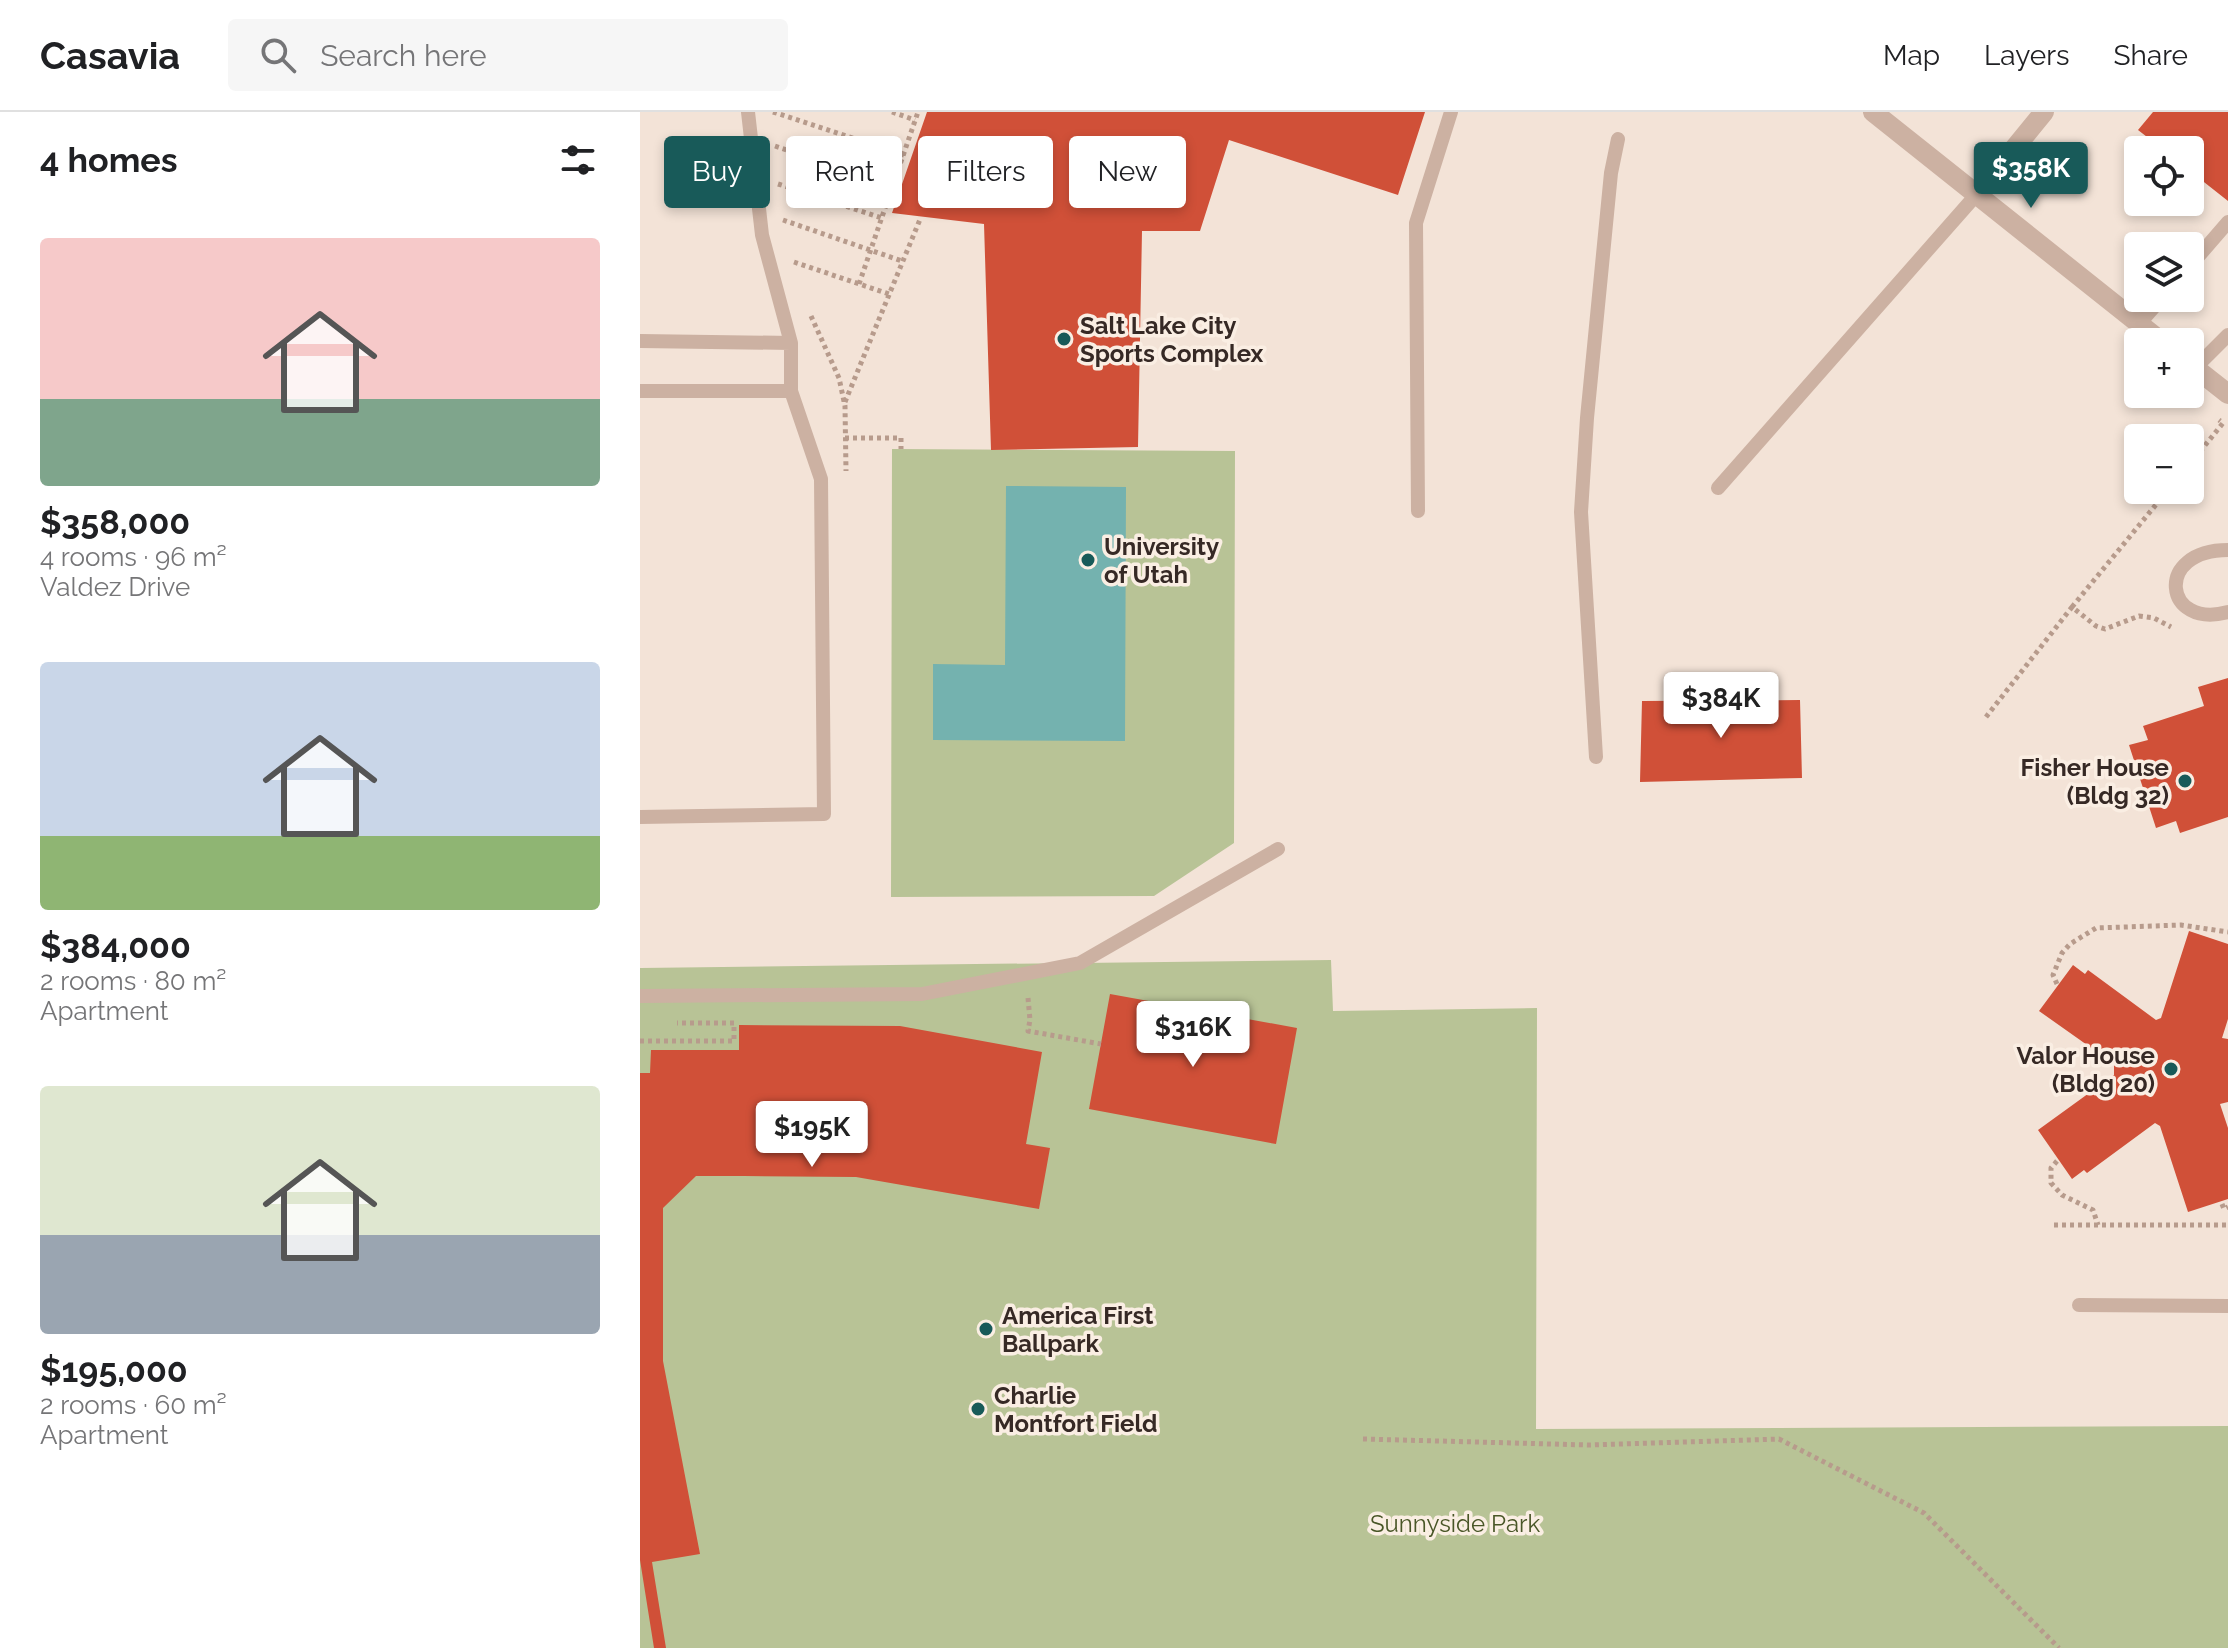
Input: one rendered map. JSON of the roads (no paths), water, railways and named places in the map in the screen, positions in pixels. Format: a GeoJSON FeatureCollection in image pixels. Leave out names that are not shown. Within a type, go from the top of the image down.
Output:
{"type":"FeatureCollection","features":[{"type":"Feature","properties":{"kind":"street"},"geometry":{"type":"LineString","coordinates":[[1873,112],[2146,328]]}},
{"type":"Feature","properties":{"kind":"street"},"geometry":{"type":"LineString","coordinates":[[1977,194],[2044,112]]}},
{"type":"Feature","properties":{"kind":"street"},"geometry":{"type":"LineString","coordinates":[[2204,375],[2228,394]]}},
{"type":"Feature","properties":{"kind":"lane"},"geometry":{"type":"LineString","coordinates":[[640,817],[824,814],[821,479],[791,391],[791,343],[762,235],[748,112]]}},
{"type":"Feature","properties":{"kind":"lane"},"geometry":{"type":"LineString","coordinates":[[1418,511],[1416,223],[1451,112]]}},
{"type":"Feature","properties":{"kind":"lane"},"geometry":{"type":"LineString","coordinates":[[1596,757],[1581,512],[1609,188],[1618,139]]}},
{"type":"Feature","properties":{"kind":"lane"},"geometry":{"type":"LineString","coordinates":[[1718,488],[1977,194]]}},
{"type":"Feature","properties":{"kind":"lane"},"geometry":{"type":"LineString","coordinates":[[2204,250],[2228,222]]}},
{"type":"Feature","properties":{"kind":"lane"},"geometry":{"type":"LineString","coordinates":[[2140,323],[2150,312]]}},
{"type":"Feature","properties":{"kind":"lane"},"geometry":{"type":"LineString","coordinates":[[2204,356],[2228,335]]}},
{"type":"Feature","properties":{"kind":"lane"},"geometry":{"type":"LineString","coordinates":[[640,341],[791,343]]}},
{"type":"Feature","properties":{"kind":"lane"},"geometry":{"type":"LineString","coordinates":[[640,391],[791,391]]}},
{"type":"Feature","properties":{"kind":"lane"},"geometry":{"type":"LineString","coordinates":[[2228,550],[2196,555],[2185,563],[2176,576],[2176,594],[2183,606],[2210,616],[2228,612]]}},
{"type":"Feature","properties":{"kind":"lane"},"geometry":{"type":"LineString","coordinates":[[640,996],[922,994],[1080,963],[1278,849]]}},
{"type":"Feature","properties":{"kind":"lane"},"geometry":{"type":"LineString","coordinates":[[2079,1305],[2228,1306]]}},
{"type":"Feature","properties":{"kind":"water"},"geometry":{"type":"Polygon","coordinates":[[[1006,486],[1126,487],[1125,741],[933,740],[933,664],[1005,665],[1006,486]]]}},
{"type":"Feature","properties":{"kind":"place","name":"Salt Lake City Sports Complex"},"geometry":{"type":"Point","coordinates":[1064,339]}},
{"type":"Feature","properties":{"kind":"place","name":"University of Utah"},"geometry":{"type":"Point","coordinates":[1088,560]}},
{"type":"Feature","properties":{"kind":"place","name":"Fisher House (Bldg 32)"},"geometry":{"type":"Point","coordinates":[2185,781]}},
{"type":"Feature","properties":{"kind":"place","name":"Valor House (Bldg 20)"},"geometry":{"type":"Point","coordinates":[2171,1069]}},
{"type":"Feature","properties":{"kind":"place","name":"America First Ballpark"},"geometry":{"type":"Point","coordinates":[986,1329]}},
{"type":"Feature","properties":{"kind":"place","name":"Charlie Montfort Field"},"geometry":{"type":"Point","coordinates":[978,1409]}},
{"type":"Feature","properties":{"kind":"park label","name":"Sunnyside Park"},"geometry":{"type":"Point","coordinates":[1455,1523]}}]}
